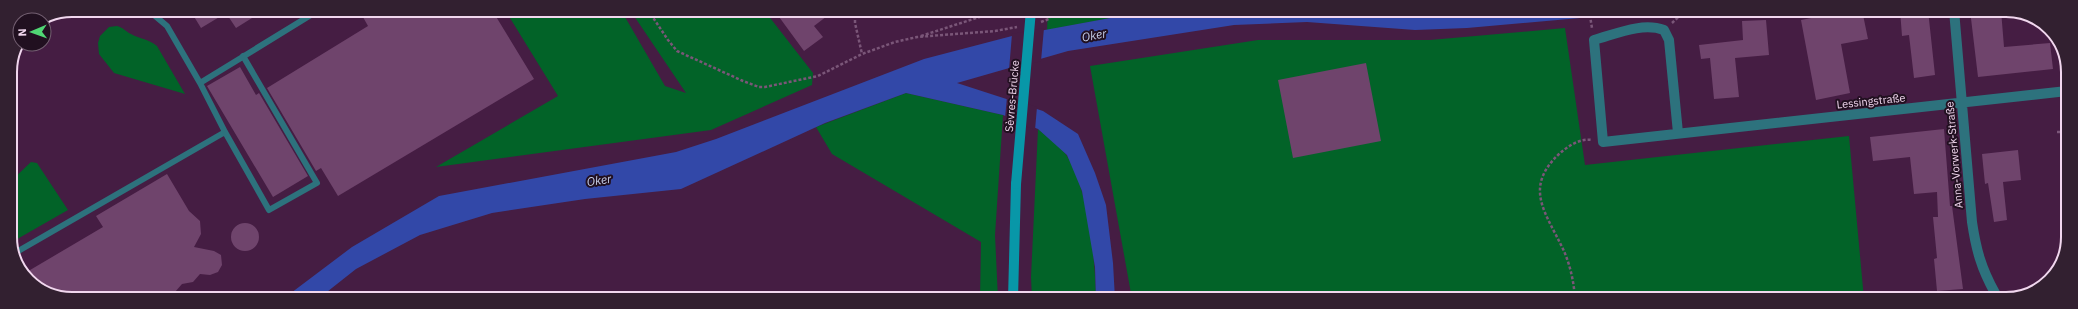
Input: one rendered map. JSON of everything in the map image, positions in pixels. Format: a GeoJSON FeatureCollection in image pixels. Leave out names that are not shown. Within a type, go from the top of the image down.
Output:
{"type":"FeatureCollection","features":[{"type":"Feature","properties":{"kind":"main road","name":"Sèvres-Brücke"},"geometry":{"type":"LineString","coordinates":[[1013,292],[1016,184],[1031,17]]}},
{"type":"Feature","properties":{"kind":"street","name":"Anna-Vorwerk-Straße"},"geometry":{"type":"LineString","coordinates":[[1955,17],[1972,222],[1976,247],[1984,273],[1994,292]]}},
{"type":"Feature","properties":{"kind":"street"},"geometry":{"type":"LineString","coordinates":[[1603,142],[1594,40],[1645,27],[1655,26],[1664,30],[1669,40],[1678,133]]}},
{"type":"Feature","properties":{"kind":"street","name":"Lessingstraße"},"geometry":{"type":"LineString","coordinates":[[1603,142],[2061,92]]}},
{"type":"Feature","properties":{"kind":"lane"},"geometry":{"type":"LineString","coordinates":[[156,17],[167,26],[200,82],[225,132],[269,210],[317,183],[243,56]]}},
{"type":"Feature","properties":{"kind":"lane"},"geometry":{"type":"LineString","coordinates":[[200,82],[307,17]]}},
{"type":"Feature","properties":{"kind":"lane"},"geometry":{"type":"LineString","coordinates":[[19,251],[225,132]]}},
{"type":"Feature","properties":{"kind":"path"},"geometry":{"type":"LineString","coordinates":[[653,17],[668,40],[678,50],[759,87],[818,76],[862,54],[895,42],[917,37],[979,17]]}},
{"type":"Feature","properties":{"kind":"path"},"geometry":{"type":"LineString","coordinates":[[855,17],[862,54]]}},
{"type":"Feature","properties":{"kind":"path"},"geometry":{"type":"LineString","coordinates":[[1037,23],[1050,17]]}},
{"type":"Feature","properties":{"kind":"path"},"geometry":{"type":"LineString","coordinates":[[1590,17],[1593,35]]}},
{"type":"Feature","properties":{"kind":"path"},"geometry":{"type":"LineString","coordinates":[[1664,30],[1678,17]]}},
{"type":"Feature","properties":{"kind":"path"},"geometry":{"type":"LineString","coordinates":[[917,37],[995,31],[1024,26]]}},
{"type":"Feature","properties":{"kind":"path"},"geometry":{"type":"LineString","coordinates":[[1574,292],[1570,269],[1541,203],[1540,183],[1548,165],[1565,149],[1578,141],[1589,140],[1603,142]]}},
{"type":"Feature","properties":{"kind":"green space"},"geometry":{"type":"Polygon","coordinates":[[[509,17],[625,17],[665,86],[686,93],[635,17],[769,17],[813,73],[812,85],[711,130],[436,167],[558,96],[509,17]]]}},
{"type":"Feature","properties":{"kind":"green space"},"geometry":{"type":"Polygon","coordinates":[[[1048,17],[1117,17],[1047,30],[1048,17]]]}},
{"type":"Feature","properties":{"kind":"green space"},"geometry":{"type":"Polygon","coordinates":[[[117,26],[134,36],[151,42],[157,46],[185,94],[114,73],[99,54],[98,43],[100,36],[109,27],[117,26]]]}},
{"type":"Feature","properties":{"kind":"green space"},"geometry":{"type":"Polygon","coordinates":[[[1565,28],[1585,165],[1849,136],[1863,292],[1131,292],[1090,66],[1258,40],[1430,40],[1565,28]]]}},
{"type":"Feature","properties":{"kind":"green space"},"geometry":{"type":"Polygon","coordinates":[[[906,93],[1003,115],[995,235],[998,292],[980,292],[981,242],[832,154],[816,127],[906,93]]]}},
{"type":"Feature","properties":{"kind":"green space"},"geometry":{"type":"Polygon","coordinates":[[[1038,129],[1058,145],[1067,156],[1075,171],[1086,206],[1092,245],[1096,292],[1032,292],[1031,277],[1038,129]]]}},
{"type":"Feature","properties":{"kind":"green space"},"geometry":{"type":"Polygon","coordinates":[[[31,162],[37,163],[68,210],[17,239],[17,237],[17,175],[31,162]]]}},
{"type":"Feature","properties":{"kind":"water","name":"Oker"},"geometry":{"type":"Polygon","coordinates":[[[1116,17],[1585,17],[1467,28],[1415,30],[1307,22],[1234,25],[1068,51],[957,83],[1043,111],[1078,134],[1095,173],[1106,205],[1113,263],[1115,292],[1096,292],[1095,267],[1082,191],[1067,155],[1038,129],[1003,115],[906,93],[825,123],[681,189],[585,199],[492,213],[420,235],[356,269],[327,292],[292,292],[352,247],[439,196],[676,152],[716,139],[924,59],[1012,36],[1116,17]]]}},
{"type":"Feature","properties":{"kind":"pier"},"geometry":{"type":"Polygon","coordinates":[[[1044,28],[1041,61],[1009,70],[1012,34],[1044,28]]]}},
{"type":"Feature","properties":{"kind":"pier"},"geometry":{"type":"Polygon","coordinates":[[[1007,97],[1037,107],[1035,130],[1005,118],[1007,97]]]}},
{"type":"Feature","properties":{"kind":"building"},"geometry":{"type":"Polygon","coordinates":[[[194,17],[219,17],[201,28],[194,17]]]}},
{"type":"Feature","properties":{"kind":"building"},"geometry":{"type":"Polygon","coordinates":[[[229,17],[254,17],[236,28],[229,17]]]}},
{"type":"Feature","properties":{"kind":"building"},"geometry":{"type":"Polygon","coordinates":[[[363,17],[496,17],[534,79],[338,196],[321,168],[316,171],[267,88],[368,26],[363,17]]]}},
{"type":"Feature","properties":{"kind":"building"},"geometry":{"type":"Polygon","coordinates":[[[779,17],[826,17],[814,26],[823,37],[804,51],[779,17]]]}},
{"type":"Feature","properties":{"kind":"building"},"geometry":{"type":"Polygon","coordinates":[[[1816,17],[1863,17],[1868,39],[1841,44],[1850,93],[1816,100],[1801,20],[1816,17]]]}},
{"type":"Feature","properties":{"kind":"building"},"geometry":{"type":"Polygon","coordinates":[[[1901,17],[1929,17],[1935,75],[1914,78],[1909,35],[1902,36],[1901,17]]]}},
{"type":"Feature","properties":{"kind":"building"},"geometry":{"type":"Polygon","coordinates":[[[1971,17],[2002,17],[2004,47],[2050,43],[2053,69],[1978,77],[1971,17]]]}},
{"type":"Feature","properties":{"kind":"building"},"geometry":{"type":"Polygon","coordinates":[[[1766,20],[1769,55],[1735,58],[1739,97],[1714,99],[1710,58],[1701,59],[1699,45],[1743,40],[1742,21],[1766,20]]]}},
{"type":"Feature","properties":{"kind":"building"},"geometry":{"type":"Polygon","coordinates":[[[1366,63],[1381,141],[1293,158],[1278,80],[1366,63]]]}},
{"type":"Feature","properties":{"kind":"building"},"geometry":{"type":"Polygon","coordinates":[[[240,67],[256,95],[259,93],[308,176],[273,197],[207,86],[240,67]]]}},
{"type":"Feature","properties":{"kind":"building"},"geometry":{"type":"Polygon","coordinates":[[[1944,129],[1950,206],[1952,206],[1963,289],[1937,291],[1934,259],[1937,258],[1933,217],[1938,217],[1937,192],[1914,194],[1910,157],[1873,161],[1870,137],[1944,129]]]}},
{"type":"Feature","properties":{"kind":"building"},"geometry":{"type":"Polygon","coordinates":[[[2018,150],[2021,180],[2003,182],[2007,220],[1994,222],[1988,183],[1985,184],[1982,154],[2018,150]]]}},
{"type":"Feature","properties":{"kind":"building"},"geometry":{"type":"Polygon","coordinates":[[[167,174],[189,211],[200,221],[201,234],[194,247],[214,251],[221,255],[222,265],[218,272],[210,275],[200,274],[193,282],[182,284],[175,292],[65,292],[41,283],[29,271],[103,227],[96,216],[167,174]]]}},
{"type":"Feature","properties":{"kind":"building"},"geometry":{"type":"Polygon","coordinates":[[[245,223],[255,227],[259,237],[255,247],[245,251],[235,247],[231,237],[235,227],[245,223]]]}}]}
